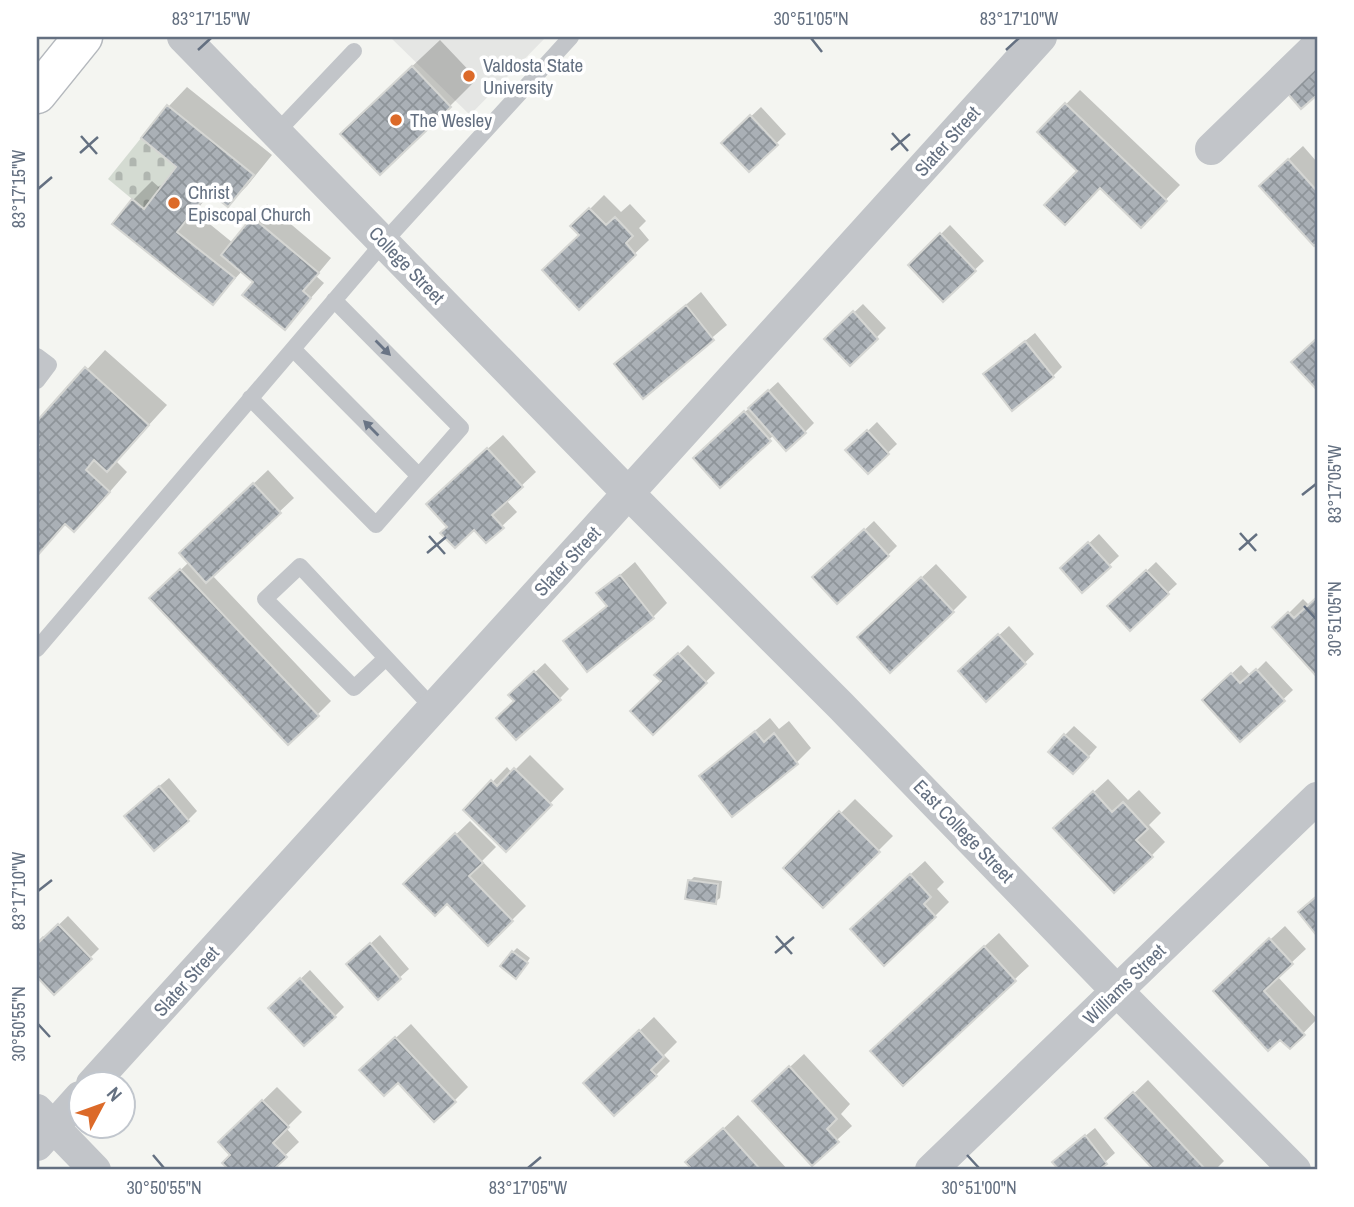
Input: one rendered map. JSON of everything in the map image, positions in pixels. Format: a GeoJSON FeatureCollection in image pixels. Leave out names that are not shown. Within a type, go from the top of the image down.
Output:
{"type":"FeatureCollection","features":[{"type":"Feature","properties":{"kind":"main road"},"geometry":{"type":"LineString","coordinates":[[37,94],[83,37]]}},
{"type":"Feature","properties":{"kind":"street","name":"College Street"},"geometry":{"type":"LineString","coordinates":[[183,37],[629,494]]}},
{"type":"Feature","properties":{"kind":"street","name":"Slater Street"},"geometry":{"type":"LineString","coordinates":[[105,1070],[1041,37]]}},
{"type":"Feature","properties":{"kind":"street"},"geometry":{"type":"LineString","coordinates":[[1211,149],[1317,46]]}},
{"type":"Feature","properties":{"kind":"street","name":"East College Street"},"geometry":{"type":"LineString","coordinates":[[629,494],[917,783],[1117,991],[1295,1170]]}},
{"type":"Feature","properties":{"kind":"street","name":"Williams Street"},"geometry":{"type":"LineString","coordinates":[[931,1170],[1317,797]]}},
{"type":"Feature","properties":{"kind":"street"},"geometry":{"type":"LineString","coordinates":[[66,1108],[42,1127],[95,1170]]}},
{"type":"Feature","properties":{"kind":"lane"},"geometry":{"type":"LineString","coordinates":[[37,649],[334,300],[561,40]]}},
{"type":"Feature","properties":{"kind":"lane"},"geometry":{"type":"LineString","coordinates":[[277,132],[354,51]]}},
{"type":"Feature","properties":{"kind":"lane"},"geometry":{"type":"LineString","coordinates":[[250,398],[376,525],[461,428],[334,300]]}},
{"type":"Feature","properties":{"kind":"lane"},"geometry":{"type":"LineString","coordinates":[[293,349],[419,476]]}},
{"type":"Feature","properties":{"kind":"lane"},"geometry":{"type":"LineString","coordinates":[[37,381],[43,360]]}},
{"type":"Feature","properties":{"kind":"lane"},"geometry":{"type":"LineString","coordinates":[[386,658],[354,688],[265,598],[300,566],[433,708]]}},
{"type":"Feature","properties":{"kind":"shaded area","name":"Valdosta State University"},"geometry":{"type":"Polygon","coordinates":[[[390,37],[546,37],[470,115],[390,37]]]}},
{"type":"Feature","properties":{"kind":"green space"},"geometry":{"type":"Polygon","coordinates":[[[141,138],[176,167],[144,209],[108,179],[141,138]]]}},
{"type":"Feature","properties":{"kind":"building"},"geometry":{"type":"Polygon","coordinates":[[[1317,42],[1317,95],[1301,109],[1276,80],[1317,42]]]}},
{"type":"Feature","properties":{"kind":"building","name":"The Wesley"},"geometry":{"type":"Polygon","coordinates":[[[412,66],[451,107],[380,175],[340,134],[412,66]]]}},
{"type":"Feature","properties":{"kind":"building"},"geometry":{"type":"Polygon","coordinates":[[[1065,103],[1167,201],[1141,228],[1100,188],[1065,225],[1044,205],[1077,171],[1037,132],[1065,103]]]}},
{"type":"Feature","properties":{"kind":"building","name":"Christ Episcopal Church"},"geometry":{"type":"Polygon","coordinates":[[[167,105],[254,175],[228,207],[209,192],[177,232],[235,278],[213,305],[112,224],[132,199],[144,209],[176,167],[141,138],[167,105]]]}},
{"type":"Feature","properties":{"kind":"building"},"geometry":{"type":"Polygon","coordinates":[[[750,115],[778,145],[749,172],[721,143],[750,115]]]}},
{"type":"Feature","properties":{"kind":"building"},"geometry":{"type":"Polygon","coordinates":[[[1288,159],[1317,191],[1317,243],[1314,246],[1259,186],[1288,159]]]}},
{"type":"Feature","properties":{"kind":"building"},"geometry":{"type":"Polygon","coordinates":[[[589,208],[606,225],[615,217],[633,236],[626,243],[636,255],[579,310],[542,270],[579,235],[570,226],[589,208]]]}},
{"type":"Feature","properties":{"kind":"building"},"geometry":{"type":"Polygon","coordinates":[[[252,217],[319,273],[303,291],[311,298],[285,330],[242,295],[253,282],[221,255],[252,217]]]}},
{"type":"Feature","properties":{"kind":"building"},"geometry":{"type":"Polygon","coordinates":[[[940,233],[976,271],[943,302],[908,265],[940,233]]]}},
{"type":"Feature","properties":{"kind":"building"},"geometry":{"type":"Polygon","coordinates":[[[686,305],[714,340],[643,399],[614,364],[686,305]]]}},
{"type":"Feature","properties":{"kind":"building"},"geometry":{"type":"Polygon","coordinates":[[[853,311],[878,339],[850,366],[824,339],[853,311]]]}},
{"type":"Feature","properties":{"kind":"building"},"geometry":{"type":"Polygon","coordinates":[[[1317,338],[1317,390],[1291,362],[1317,338]]]}},
{"type":"Feature","properties":{"kind":"building"},"geometry":{"type":"Polygon","coordinates":[[[1025,341],[1054,377],[1012,411],[983,374],[1025,341]]]}},
{"type":"Feature","properties":{"kind":"building"},"geometry":{"type":"Polygon","coordinates":[[[85,367],[149,425],[107,472],[94,460],[86,470],[110,492],[74,532],[65,524],[37,556],[37,421],[85,367]]]}},
{"type":"Feature","properties":{"kind":"building"},"geometry":{"type":"Polygon","coordinates":[[[768,390],[806,433],[786,451],[748,408],[768,390]]]}},
{"type":"Feature","properties":{"kind":"building"},"geometry":{"type":"Polygon","coordinates":[[[744,411],[771,441],[720,488],[693,458],[744,411]]]}},
{"type":"Feature","properties":{"kind":"building"},"geometry":{"type":"Polygon","coordinates":[[[867,430],[889,454],[868,474],[845,450],[867,430]]]}},
{"type":"Feature","properties":{"kind":"building"},"geometry":{"type":"Polygon","coordinates":[[[487,448],[523,487],[492,515],[504,528],[486,543],[474,530],[455,548],[440,533],[447,527],[426,504],[487,448]]]}},
{"type":"Feature","properties":{"kind":"building"},"geometry":{"type":"Polygon","coordinates":[[[253,483],[281,513],[206,583],[179,553],[253,483]]]}},
{"type":"Feature","properties":{"kind":"building"},"geometry":{"type":"Polygon","coordinates":[[[864,529],[889,556],[837,604],[812,577],[864,529]]]}},
{"type":"Feature","properties":{"kind":"building"},"geometry":{"type":"Polygon","coordinates":[[[1088,542],[1111,567],[1082,593],[1060,568],[1088,542]]]}},
{"type":"Feature","properties":{"kind":"building"},"geometry":{"type":"Polygon","coordinates":[[[180,569],[319,716],[288,745],[149,598],[180,569]]]}},
{"type":"Feature","properties":{"kind":"building"},"geometry":{"type":"Polygon","coordinates":[[[1146,570],[1169,594],[1130,631],[1107,606],[1146,570]]]}},
{"type":"Feature","properties":{"kind":"building"},"geometry":{"type":"Polygon","coordinates":[[[620,575],[654,618],[587,672],[563,641],[607,606],[596,593],[620,575]]]}},
{"type":"Feature","properties":{"kind":"building"},"geometry":{"type":"Polygon","coordinates":[[[921,577],[954,612],[890,673],[857,637],[921,577]]]}},
{"type":"Feature","properties":{"kind":"building"},"geometry":{"type":"Polygon","coordinates":[[[1317,597],[1317,677],[1272,627],[1288,612],[1294,618],[1317,597]]]}},
{"type":"Feature","properties":{"kind":"building"},"geometry":{"type":"Polygon","coordinates":[[[998,634],[1026,664],[986,702],[958,671],[998,634]]]}},
{"type":"Feature","properties":{"kind":"building"},"geometry":{"type":"Polygon","coordinates":[[[678,653],[707,683],[653,735],[630,711],[661,681],[654,675],[678,653]]]}},
{"type":"Feature","properties":{"kind":"building"},"geometry":{"type":"Polygon","coordinates":[[[1256,669],[1285,701],[1240,742],[1202,700],[1231,673],[1240,683],[1256,669]]]}},
{"type":"Feature","properties":{"kind":"building"},"geometry":{"type":"Polygon","coordinates":[[[534,671],[561,700],[516,740],[496,718],[514,701],[508,695],[534,671]]]}},
{"type":"Feature","properties":{"kind":"building"},"geometry":{"type":"Polygon","coordinates":[[[755,731],[764,742],[774,733],[798,764],[732,817],[699,776],[755,731]]]}},
{"type":"Feature","properties":{"kind":"building"},"geometry":{"type":"Polygon","coordinates":[[[1064,734],[1089,757],[1073,774],[1048,752],[1064,734]]]}},
{"type":"Feature","properties":{"kind":"building"},"geometry":{"type":"Polygon","coordinates":[[[514,768],[552,805],[506,852],[463,810],[491,780],[497,786],[514,768]]]}},
{"type":"Feature","properties":{"kind":"building"},"geometry":{"type":"Polygon","coordinates":[[[159,786],[189,821],[154,851],[124,816],[159,786]]]}},
{"type":"Feature","properties":{"kind":"building"},"geometry":{"type":"Polygon","coordinates":[[[1093,791],[1112,812],[1123,802],[1148,829],[1136,840],[1153,857],[1114,893],[1053,828],[1093,791]]]}},
{"type":"Feature","properties":{"kind":"building"},"geometry":{"type":"Polygon","coordinates":[[[839,811],[880,852],[823,908],[783,868],[839,811]]]}},
{"type":"Feature","properties":{"kind":"building"},"geometry":{"type":"Polygon","coordinates":[[[455,833],[483,863],[469,876],[513,921],[488,946],[447,904],[435,916],[403,884],[455,833]]]}},
{"type":"Feature","properties":{"kind":"building"},"geometry":{"type":"Polygon","coordinates":[[[910,874],[931,897],[924,904],[936,917],[884,966],[850,929],[910,874]]]}},
{"type":"Feature","properties":{"kind":"building"},"geometry":{"type":"Polygon","coordinates":[[[688,880],[718,884],[716,904],[685,899],[688,880]]]}},
{"type":"Feature","properties":{"kind":"building"},"geometry":{"type":"Polygon","coordinates":[[[1317,896],[1317,936],[1298,912],[1317,896]]]}},
{"type":"Feature","properties":{"kind":"building"},"geometry":{"type":"Polygon","coordinates":[[[58,924],[92,959],[54,995],[37,977],[37,944],[58,924]]]}},
{"type":"Feature","properties":{"kind":"building"},"geometry":{"type":"Polygon","coordinates":[[[1269,938],[1293,964],[1264,991],[1305,1035],[1290,1049],[1280,1040],[1268,1051],[1213,991],[1269,938]]]}},
{"type":"Feature","properties":{"kind":"building"},"geometry":{"type":"Polygon","coordinates":[[[370,943],[401,979],[378,1000],[346,964],[370,943]]]}},
{"type":"Feature","properties":{"kind":"building"},"geometry":{"type":"Polygon","coordinates":[[[984,946],[1016,981],[903,1086],[870,1051],[984,946]]]}},
{"type":"Feature","properties":{"kind":"building"},"geometry":{"type":"Polygon","coordinates":[[[512,951],[528,963],[516,979],[500,966],[512,951]]]}},
{"type":"Feature","properties":{"kind":"building"},"geometry":{"type":"Polygon","coordinates":[[[300,978],[336,1017],[304,1046],[268,1008],[300,978]]]}},
{"type":"Feature","properties":{"kind":"building"},"geometry":{"type":"Polygon","coordinates":[[[639,1030],[664,1057],[651,1070],[657,1076],[614,1116],[583,1083],[639,1030]]]}},
{"type":"Feature","properties":{"kind":"building"},"geometry":{"type":"Polygon","coordinates":[[[395,1037],[456,1102],[434,1122],[398,1083],[384,1096],[359,1070],[395,1037]]]}},
{"type":"Feature","properties":{"kind":"building"},"geometry":{"type":"Polygon","coordinates":[[[789,1066],[837,1119],[827,1129],[839,1142],[812,1166],[752,1101],[789,1066]]]}},
{"type":"Feature","properties":{"kind":"building"},"geometry":{"type":"Polygon","coordinates":[[[1133,1092],[1206,1170],[1154,1170],[1105,1118],[1133,1092]]]}},
{"type":"Feature","properties":{"kind":"building"},"geometry":{"type":"Polygon","coordinates":[[[262,1100],[289,1127],[273,1143],[287,1157],[273,1170],[229,1170],[222,1163],[230,1155],[218,1142],[262,1100]]]}},
{"type":"Feature","properties":{"kind":"building"},"geometry":{"type":"Polygon","coordinates":[[[723,1128],[761,1170],[693,1170],[685,1162],[723,1128]]]}},
{"type":"Feature","properties":{"kind":"building"},"geometry":{"type":"Polygon","coordinates":[[[1085,1135],[1107,1164],[1098,1170],[1059,1170],[1052,1162],[1085,1135]]]}},
{"type":"Feature","properties":{"kind":"place","name":"Valdosta State University"},"geometry":{"type":"Point","coordinates":[469,76]}},
{"type":"Feature","properties":{"kind":"place","name":"The Wesley"},"geometry":{"type":"Point","coordinates":[396,120]}},
{"type":"Feature","properties":{"kind":"place","name":"Christ Episcopal Church"},"geometry":{"type":"Point","coordinates":[174,203]}}]}
